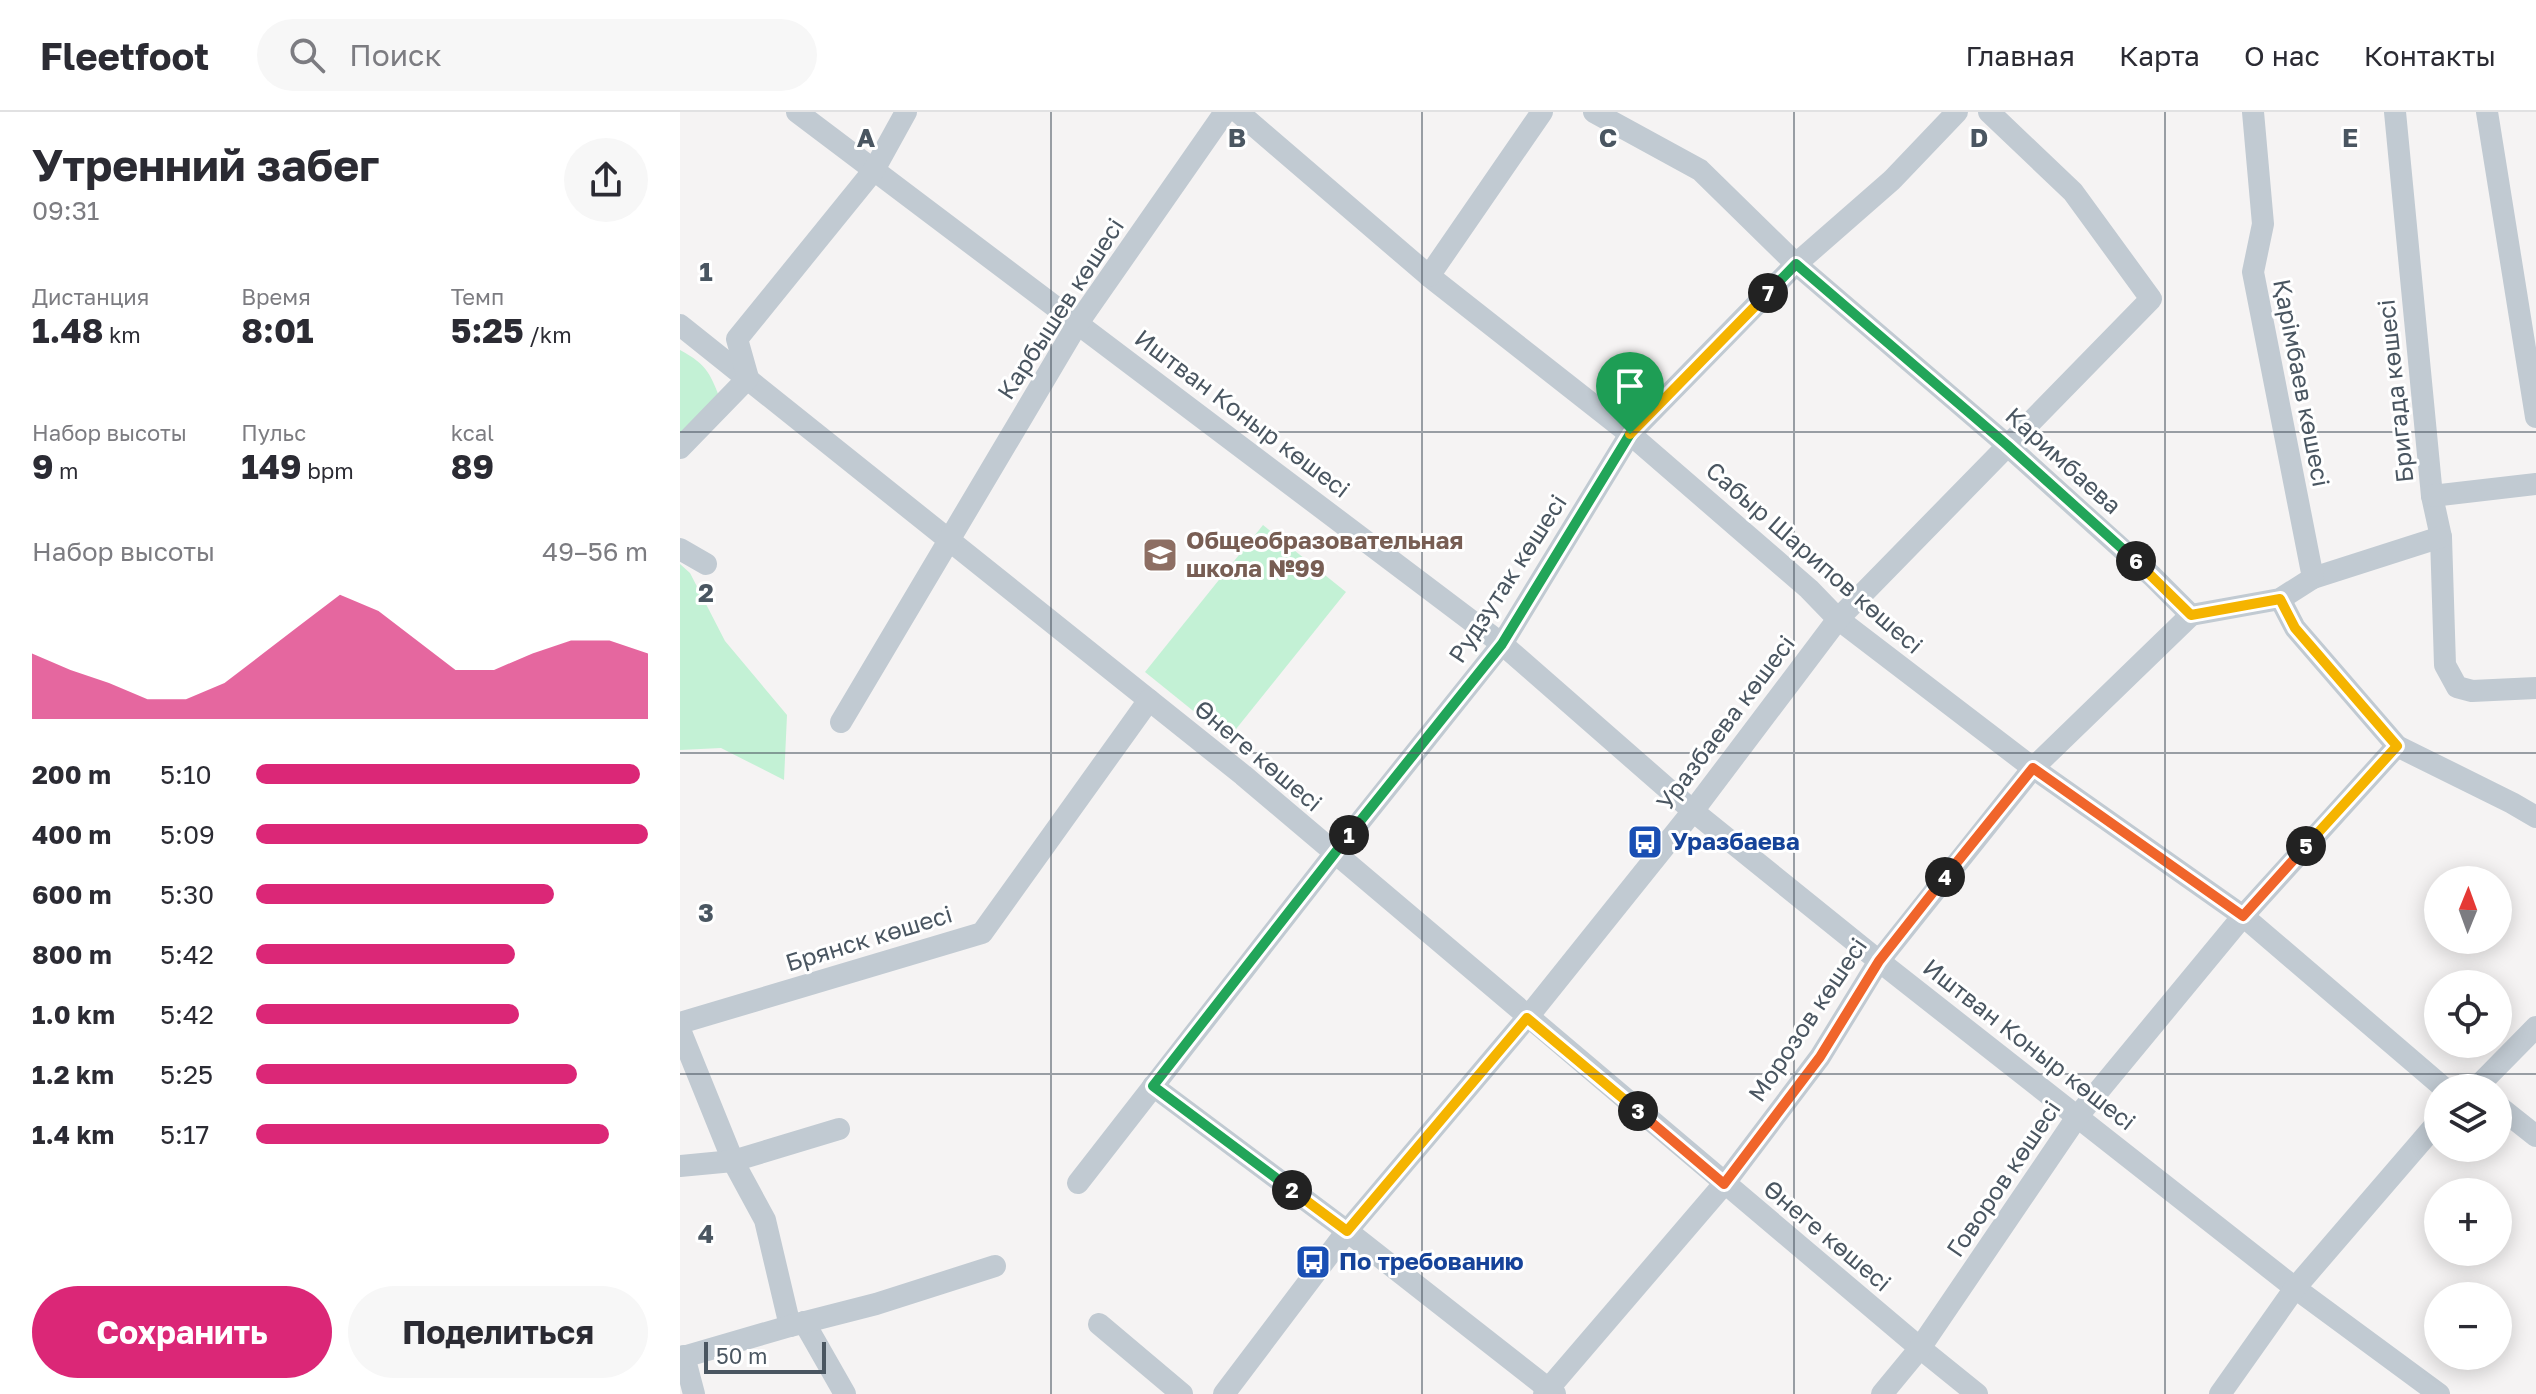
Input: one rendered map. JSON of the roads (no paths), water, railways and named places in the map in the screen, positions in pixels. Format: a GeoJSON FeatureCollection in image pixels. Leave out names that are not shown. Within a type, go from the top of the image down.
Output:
{"type":"FeatureCollection","features":[{"type":"Feature","properties":{"kind":"street","name":"Иштван Коныр көшесі"},"geometry":{"type":"LineString","coordinates":[[797,112],[1502,644],[1693,811],[1879,961],[2295,1288],[2439,1394]]}},
{"type":"Feature","properties":{"kind":"street"},"geometry":{"type":"LineString","coordinates":[[680,448],[748,378],[737,339],[874,170],[906,112]]}},
{"type":"Feature","properties":{"kind":"street","name":"Карбышев көшесі"},"geometry":{"type":"LineString","coordinates":[[841,722],[1078,323],[1225,112]]}},
{"type":"Feature","properties":{"kind":"street","name":"Сабыр Шарипов көшесі"},"geometry":{"type":"LineString","coordinates":[[1238,112],[1429,276],[1630,434],[1809,589],[1838,619],[2033,768],[2243,916],[2428,1074]]}},
{"type":"Feature","properties":{"kind":"street"},"geometry":{"type":"LineString","coordinates":[[1429,276],[1542,112]]}},
{"type":"Feature","properties":{"kind":"street","name":"Каримбаева"},"geometry":{"type":"LineString","coordinates":[[1594,112],[1700,170],[1796,264],[2007,445],[2191,615]]}},
{"type":"Feature","properties":{"kind":"street","name":"Рудзутак көшесі"},"geometry":{"type":"LineString","coordinates":[[1078,1183],[1502,644],[1630,434],[1796,264],[1892,180],[1957,112]]}},
{"type":"Feature","properties":{"kind":"street","name":"Уразбаева көшесі"},"geometry":{"type":"LineString","coordinates":[[1224,1394],[1347,1231],[1527,1018],[1693,811],[1838,619],[2151,299],[2073,192],[1989,112]]}},
{"type":"Feature","properties":{"kind":"street","name":"Қарімбаев көшесі"},"geometry":{"type":"LineString","coordinates":[[2253,112],[2263,224],[2253,272],[2313,578]]}},
{"type":"Feature","properties":{"kind":"street","name":"Бригада көшесі"},"geometry":{"type":"LineString","coordinates":[[2395,112],[2432,496],[2441,537],[2445,665],[2457,687],[2472,691],[2536,688]]}},
{"type":"Feature","properties":{"kind":"street"},"geometry":{"type":"LineString","coordinates":[[2487,112],[2536,417]]}},
{"type":"Feature","properties":{"kind":"street","name":"Өнеге көшесі"},"geometry":{"type":"LineString","coordinates":[[680,325],[1335,853],[1527,1018],[1977,1394]]}},
{"type":"Feature","properties":{"kind":"street"},"geometry":{"type":"LineString","coordinates":[[2432,496],[2536,484]]}},
{"type":"Feature","properties":{"kind":"street"},"geometry":{"type":"LineString","coordinates":[[2191,615],[2280,599],[2313,578],[2441,537]]}},
{"type":"Feature","properties":{"kind":"street"},"geometry":{"type":"LineString","coordinates":[[680,549],[706,564]]}},
{"type":"Feature","properties":{"kind":"street"},"geometry":{"type":"LineString","coordinates":[[2280,599],[2295,628],[2397,746],[2536,817]]}},
{"type":"Feature","properties":{"kind":"street","name":"Морозов көшесі"},"geometry":{"type":"LineString","coordinates":[[1549,1392],[1724,1184],[1820,1057],[1879,961],[2033,768],[2191,615]]}},
{"type":"Feature","properties":{"kind":"street","name":"Брянск көшесі"},"geometry":{"type":"LineString","coordinates":[[680,1023],[982,933],[1149,700]]}},
{"type":"Feature","properties":{"kind":"street","name":"Говоров көшесі"},"geometry":{"type":"LineString","coordinates":[[1882,1394],[1920,1348],[2077,1117],[2243,916],[2397,746]]}},
{"type":"Feature","properties":{"kind":"street"},"geometry":{"type":"LineString","coordinates":[[2490,1074],[2536,1027]]}},
{"type":"Feature","properties":{"kind":"street"},"geometry":{"type":"LineString","coordinates":[[680,1030],[733,1161],[765,1220],[797,1324],[845,1394]]}},
{"type":"Feature","properties":{"kind":"street"},"geometry":{"type":"LineString","coordinates":[[1153,1086],[1347,1231],[1549,1392]]}},
{"type":"Feature","properties":{"kind":"street"},"geometry":{"type":"LineString","coordinates":[[2512,1117],[2536,1136]]}},
{"type":"Feature","properties":{"kind":"street"},"geometry":{"type":"LineString","coordinates":[[680,1166],[733,1161],[839,1129]]}},
{"type":"Feature","properties":{"kind":"street"},"geometry":{"type":"LineString","coordinates":[[2220,1394],[2295,1288],[2424,1138]]}},
{"type":"Feature","properties":{"kind":"street"},"geometry":{"type":"LineString","coordinates":[[694,1394],[682,1357],[891,1300],[995,1266]]}},
{"type":"Feature","properties":{"kind":"street"},"geometry":{"type":"LineString","coordinates":[[1099,1324],[1182,1394]]}},
{"type":"Feature","properties":{"kind":"place","name":"Общеобразовательная школа №99"},"geometry":{"type":"Point","coordinates":[1160,555]}},
{"type":"Feature","properties":{"kind":"place","name":"Уразбаева"},"geometry":{"type":"Point","coordinates":[1645,842]}},
{"type":"Feature","properties":{"kind":"place","name":"По требованию"},"geometry":{"type":"Point","coordinates":[1313,1262]}}]}
